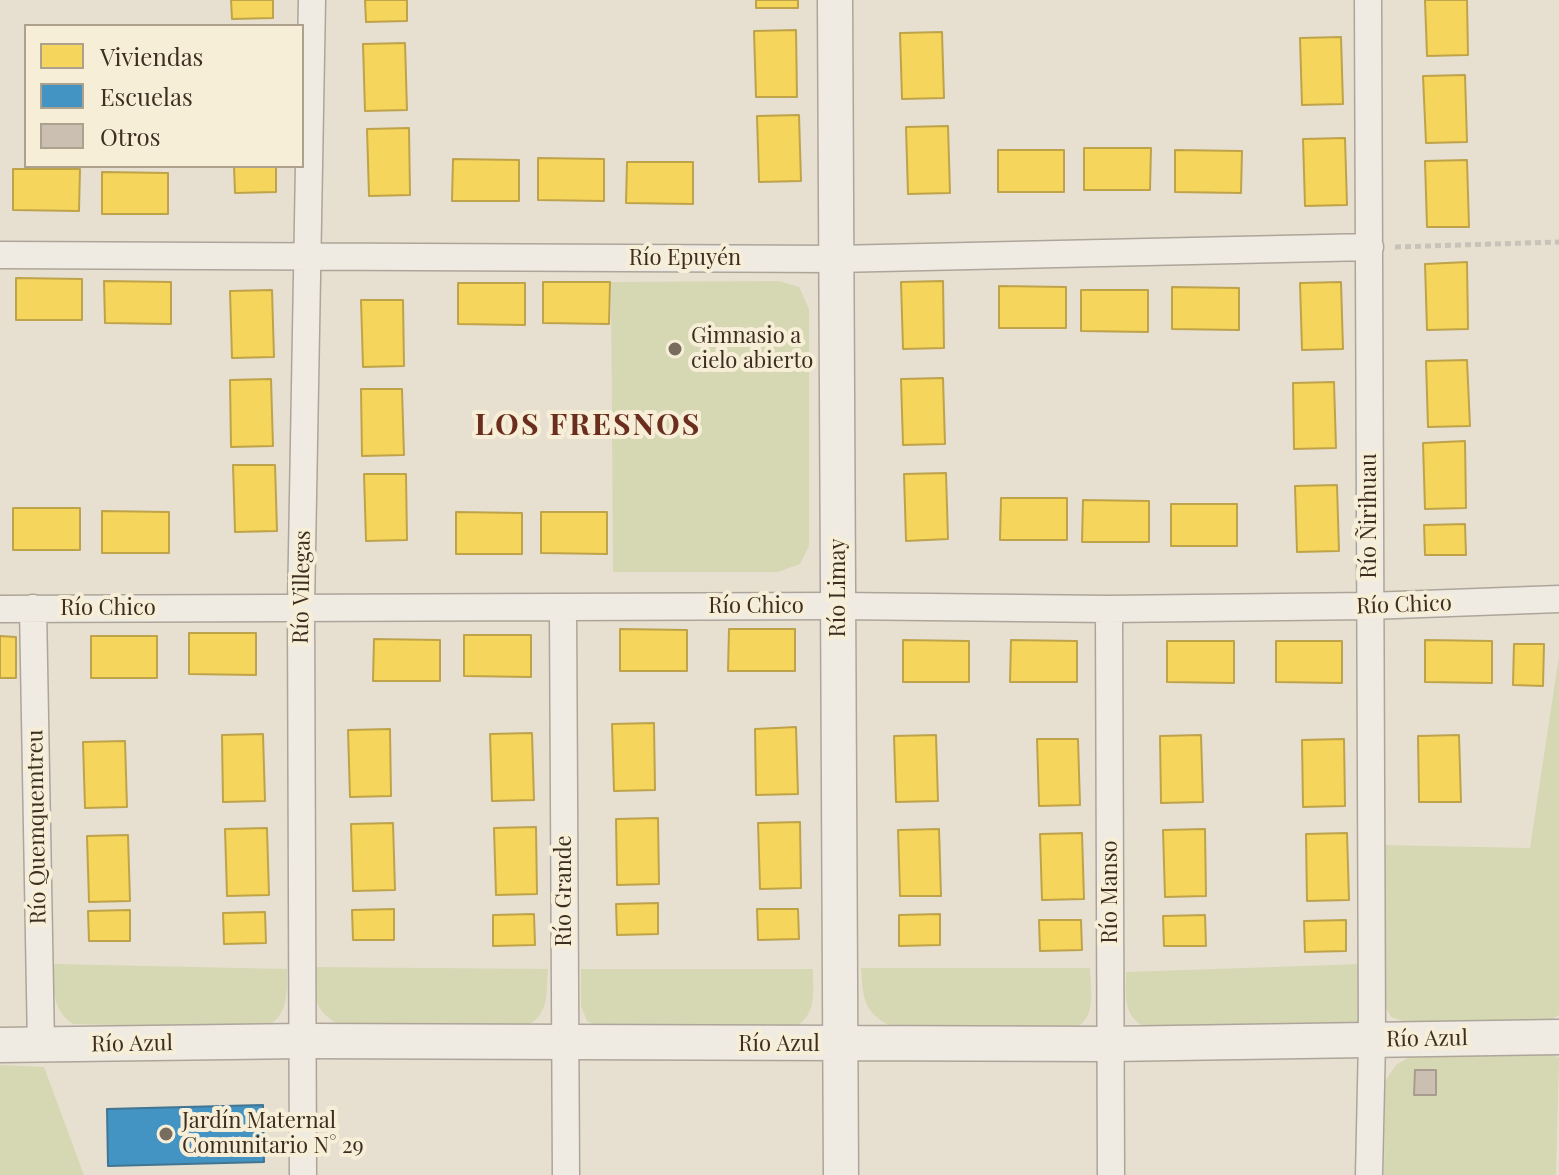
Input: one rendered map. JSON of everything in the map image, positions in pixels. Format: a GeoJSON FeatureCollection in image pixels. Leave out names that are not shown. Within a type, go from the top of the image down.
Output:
{"type":"FeatureCollection","features":[{"type":"Feature","properties":{"kind":"street","name":"Río Villegas"},"geometry":{"type":"LineString","coordinates":[[303,1175],[301,607],[310,255],[312,0]]}},
{"type":"Feature","properties":{"kind":"street","name":"Río Limay"},"geometry":{"type":"LineString","coordinates":[[835,0],[841,1175]]}},
{"type":"Feature","properties":{"kind":"street","name":"Río Ñirihuau"},"geometry":{"type":"LineString","coordinates":[[1368,0],[1372,1040],[1369,1175]]}},
{"type":"Feature","properties":{"kind":"street","name":"Río Epuyén"},"geometry":{"type":"LineString","coordinates":[[0,255],[835,259],[1370,247]]}},
{"type":"Feature","properties":{"kind":"street","name":"Río Chico"},"geometry":{"type":"LineString","coordinates":[[0,609],[838,606],[1109,609],[1369,606],[1559,599]]}},
{"type":"Feature","properties":{"kind":"street","name":"Río Quemquemtreu"},"geometry":{"type":"LineString","coordinates":[[33,608],[41,1046]]}},
{"type":"Feature","properties":{"kind":"street","name":"Río Grande"},"geometry":{"type":"LineString","coordinates":[[563,608],[566,1175]]}},
{"type":"Feature","properties":{"kind":"street","name":"Río Manso"},"geometry":{"type":"LineString","coordinates":[[1109,609],[1111,1175]]}},
{"type":"Feature","properties":{"kind":"street","name":"Río Azul"},"geometry":{"type":"LineString","coordinates":[[0,1045],[303,1041],[565,1045],[1110,1044],[1559,1037]]}},
{"type":"Feature","properties":{"kind":"path"},"geometry":{"type":"LineString","coordinates":[[1370,247],[1559,242]]}},
{"type":"Feature","properties":{"kind":"green space"},"geometry":{"type":"Polygon","coordinates":[[[779,281],[799,287],[809,309],[809,546],[800,564],[778,572],[613,572],[611,282],[779,281]]]}},
{"type":"Feature","properties":{"kind":"green space"},"geometry":{"type":"Polygon","coordinates":[[[1559,656],[1559,1015],[1551,1020],[1409,1023],[1391,1017],[1382,1001],[1381,845],[1530,848],[1559,656]]]}},
{"type":"Feature","properties":{"kind":"green space"},"geometry":{"type":"Polygon","coordinates":[[[53,964],[287,969],[285,1004],[278,1018],[263,1029],[73,1024],[57,1005],[53,964]]]}},
{"type":"Feature","properties":{"kind":"green space"},"geometry":{"type":"Polygon","coordinates":[[[1362,964],[1363,1008],[1358,1024],[1144,1027],[1132,1016],[1127,1003],[1126,972],[1362,964]]]}},
{"type":"Feature","properties":{"kind":"green space"},"geometry":{"type":"Polygon","coordinates":[[[314,967],[548,969],[545,1003],[538,1017],[524,1028],[340,1025],[320,1008],[314,986],[314,967]]]}},
{"type":"Feature","properties":{"kind":"green space"},"geometry":{"type":"Polygon","coordinates":[[[861,968],[1090,968],[1090,1010],[1075,1028],[891,1026],[875,1016],[866,1003],[861,968]]]}},
{"type":"Feature","properties":{"kind":"green space"},"geometry":{"type":"Polygon","coordinates":[[[581,969],[813,969],[812,1004],[806,1018],[792,1029],[601,1028],[587,1021],[581,1006],[581,969]]]}},
{"type":"Feature","properties":{"kind":"green space"},"geometry":{"type":"Polygon","coordinates":[[[1540,1049],[1559,1058],[1556,1175],[1384,1175],[1385,1081],[1396,1065],[1413,1055],[1540,1049]]]}},
{"type":"Feature","properties":{"kind":"green space"},"geometry":{"type":"Polygon","coordinates":[[[0,1065],[44,1067],[84,1175],[0,1175],[0,1065]]]}},
{"type":"Feature","properties":{"kind":"building: Viviendas"},"geometry":{"type":"Polygon","coordinates":[[[231,0],[273,0],[273,18],[232,19],[231,0]]]}},
{"type":"Feature","properties":{"kind":"building: Viviendas"},"geometry":{"type":"Polygon","coordinates":[[[365,0],[407,0],[407,21],[366,22],[365,0]]]}},
{"type":"Feature","properties":{"kind":"building: Viviendas"},"geometry":{"type":"Polygon","coordinates":[[[756,0],[798,0],[798,8],[756,8],[756,0]]]}},
{"type":"Feature","properties":{"kind":"building: Viviendas"},"geometry":{"type":"Polygon","coordinates":[[[1425,0],[1467,0],[1468,55],[1427,56],[1425,0]]]}},
{"type":"Feature","properties":{"kind":"building: Viviendas"},"geometry":{"type":"Polygon","coordinates":[[[796,30],[797,97],[756,97],[754,31],[796,30]]]}},
{"type":"Feature","properties":{"kind":"building: Viviendas"},"geometry":{"type":"Polygon","coordinates":[[[942,32],[944,98],[902,99],[900,33],[942,32]]]}},
{"type":"Feature","properties":{"kind":"building: Viviendas"},"geometry":{"type":"Polygon","coordinates":[[[1341,37],[1343,104],[1302,105],[1300,38],[1341,37]]]}},
{"type":"Feature","properties":{"kind":"building: Viviendas"},"geometry":{"type":"Polygon","coordinates":[[[405,43],[407,110],[365,111],[363,44],[405,43]]]}},
{"type":"Feature","properties":{"kind":"building: Viviendas"},"geometry":{"type":"Polygon","coordinates":[[[1465,75],[1467,142],[1426,143],[1423,76],[1465,75]]]}},
{"type":"Feature","properties":{"kind":"building: Viviendas"},"geometry":{"type":"Polygon","coordinates":[[[799,115],[801,181],[759,182],[757,116],[799,115]]]}},
{"type":"Feature","properties":{"kind":"building: Viviendas"},"geometry":{"type":"Polygon","coordinates":[[[948,126],[950,193],[908,194],[906,127],[948,126]]]}},
{"type":"Feature","properties":{"kind":"building: Viviendas"},"geometry":{"type":"Polygon","coordinates":[[[409,128],[410,195],[369,196],[367,129],[409,128]]]}},
{"type":"Feature","properties":{"kind":"building: Viviendas"},"geometry":{"type":"Polygon","coordinates":[[[1345,138],[1347,205],[1305,206],[1303,139],[1345,138]]]}},
{"type":"Feature","properties":{"kind":"building: Viviendas"},"geometry":{"type":"Polygon","coordinates":[[[1084,148],[1151,148],[1150,190],[1084,190],[1084,148]]]}},
{"type":"Feature","properties":{"kind":"building: Viviendas"},"geometry":{"type":"Polygon","coordinates":[[[998,150],[1064,150],[1064,192],[998,192],[998,150]]]}},
{"type":"Feature","properties":{"kind":"building: Viviendas"},"geometry":{"type":"Polygon","coordinates":[[[1175,150],[1242,151],[1241,193],[1175,192],[1175,150]]]}},
{"type":"Feature","properties":{"kind":"building: Viviendas"},"geometry":{"type":"Polygon","coordinates":[[[538,158],[604,159],[604,201],[538,200],[538,158]]]}},
{"type":"Feature","properties":{"kind":"building: Viviendas"},"geometry":{"type":"Polygon","coordinates":[[[453,159],[519,160],[519,201],[452,201],[453,159]]]}},
{"type":"Feature","properties":{"kind":"building: Viviendas"},"geometry":{"type":"Polygon","coordinates":[[[1467,160],[1469,227],[1427,227],[1425,161],[1467,160]]]}},
{"type":"Feature","properties":{"kind":"building: Viviendas"},"geometry":{"type":"Polygon","coordinates":[[[627,162],[693,162],[693,204],[626,203],[627,162]]]}},
{"type":"Feature","properties":{"kind":"building: Viviendas"},"geometry":{"type":"Polygon","coordinates":[[[234,168],[276,168],[276,192],[235,193],[234,168]]]}},
{"type":"Feature","properties":{"kind":"building: Viviendas"},"geometry":{"type":"Polygon","coordinates":[[[13,169],[80,169],[79,211],[13,210],[13,169]]]}},
{"type":"Feature","properties":{"kind":"building: Viviendas"},"geometry":{"type":"Polygon","coordinates":[[[102,172],[168,173],[168,214],[102,214],[102,172]]]}},
{"type":"Feature","properties":{"kind":"building: Viviendas"},"geometry":{"type":"Polygon","coordinates":[[[1467,262],[1468,329],[1427,330],[1425,264],[1467,262]]]}},
{"type":"Feature","properties":{"kind":"building: Viviendas"},"geometry":{"type":"Polygon","coordinates":[[[16,278],[82,279],[82,320],[16,320],[16,278]]]}},
{"type":"Feature","properties":{"kind":"building: Viviendas"},"geometry":{"type":"Polygon","coordinates":[[[104,281],[171,282],[171,324],[105,323],[104,281]]]}},
{"type":"Feature","properties":{"kind":"building: Viviendas"},"geometry":{"type":"Polygon","coordinates":[[[943,281],[944,348],[903,349],[901,282],[943,281]]]}},
{"type":"Feature","properties":{"kind":"building: Viviendas"},"geometry":{"type":"Polygon","coordinates":[[[543,282],[610,282],[609,324],[543,323],[543,282]]]}},
{"type":"Feature","properties":{"kind":"building: Viviendas"},"geometry":{"type":"Polygon","coordinates":[[[1341,282],[1343,349],[1302,350],[1300,283],[1341,282]]]}},
{"type":"Feature","properties":{"kind":"building: Viviendas"},"geometry":{"type":"Polygon","coordinates":[[[458,283],[525,283],[525,325],[458,324],[458,283]]]}},
{"type":"Feature","properties":{"kind":"building: Viviendas"},"geometry":{"type":"Polygon","coordinates":[[[999,286],[1066,287],[1066,328],[999,328],[999,286]]]}},
{"type":"Feature","properties":{"kind":"building: Viviendas"},"geometry":{"type":"Polygon","coordinates":[[[1172,287],[1239,288],[1239,330],[1172,329],[1172,287]]]}},
{"type":"Feature","properties":{"kind":"building: Viviendas"},"geometry":{"type":"Polygon","coordinates":[[[272,290],[274,357],[232,358],[230,291],[272,290]]]}},
{"type":"Feature","properties":{"kind":"building: Viviendas"},"geometry":{"type":"Polygon","coordinates":[[[1081,290],[1148,290],[1148,332],[1081,331],[1081,290]]]}},
{"type":"Feature","properties":{"kind":"building: Viviendas"},"geometry":{"type":"Polygon","coordinates":[[[361,300],[403,300],[404,366],[363,367],[361,300]]]}},
{"type":"Feature","properties":{"kind":"building: Viviendas"},"geometry":{"type":"Polygon","coordinates":[[[1467,360],[1470,426],[1428,427],[1426,361],[1467,360]]]}},
{"type":"Feature","properties":{"kind":"building: Viviendas"},"geometry":{"type":"Polygon","coordinates":[[[943,378],[945,444],[903,445],[901,379],[943,378]]]}},
{"type":"Feature","properties":{"kind":"building: Viviendas"},"geometry":{"type":"Polygon","coordinates":[[[271,379],[273,446],[231,447],[230,380],[271,379]]]}},
{"type":"Feature","properties":{"kind":"building: Viviendas"},"geometry":{"type":"Polygon","coordinates":[[[1334,382],[1336,448],[1294,449],[1293,383],[1334,382]]]}},
{"type":"Feature","properties":{"kind":"building: Viviendas"},"geometry":{"type":"Polygon","coordinates":[[[361,389],[402,389],[404,455],[362,456],[361,389]]]}},
{"type":"Feature","properties":{"kind":"building: Viviendas"},"geometry":{"type":"Polygon","coordinates":[[[1465,441],[1466,508],[1425,509],[1423,443],[1465,441]]]}},
{"type":"Feature","properties":{"kind":"building: Viviendas"},"geometry":{"type":"Polygon","coordinates":[[[233,465],[275,465],[277,531],[235,532],[233,465]]]}},
{"type":"Feature","properties":{"kind":"building: Viviendas"},"geometry":{"type":"Polygon","coordinates":[[[946,473],[948,539],[906,541],[904,474],[946,473]]]}},
{"type":"Feature","properties":{"kind":"building: Viviendas"},"geometry":{"type":"Polygon","coordinates":[[[364,474],[406,474],[407,540],[366,541],[364,474]]]}},
{"type":"Feature","properties":{"kind":"building: Viviendas"},"geometry":{"type":"Polygon","coordinates":[[[1337,485],[1339,551],[1297,552],[1295,486],[1337,485]]]}},
{"type":"Feature","properties":{"kind":"building: Viviendas"},"geometry":{"type":"Polygon","coordinates":[[[1001,498],[1067,498],[1067,540],[1000,540],[1001,498]]]}},
{"type":"Feature","properties":{"kind":"building: Viviendas"},"geometry":{"type":"Polygon","coordinates":[[[1083,500],[1149,501],[1149,542],[1082,542],[1083,500]]]}},
{"type":"Feature","properties":{"kind":"building: Viviendas"},"geometry":{"type":"Polygon","coordinates":[[[1171,504],[1237,504],[1237,546],[1171,546],[1171,504]]]}},
{"type":"Feature","properties":{"kind":"building: Viviendas"},"geometry":{"type":"Polygon","coordinates":[[[13,508],[80,508],[80,550],[13,550],[13,508]]]}},
{"type":"Feature","properties":{"kind":"building: Viviendas"},"geometry":{"type":"Polygon","coordinates":[[[102,511],[169,512],[169,553],[102,553],[102,511]]]}},
{"type":"Feature","properties":{"kind":"building: Viviendas"},"geometry":{"type":"Polygon","coordinates":[[[456,512],[522,513],[522,554],[456,554],[456,512]]]}},
{"type":"Feature","properties":{"kind":"building: Viviendas"},"geometry":{"type":"Polygon","coordinates":[[[541,512],[607,512],[607,554],[541,553],[541,512]]]}},
{"type":"Feature","properties":{"kind":"building: Viviendas"},"geometry":{"type":"Polygon","coordinates":[[[1465,524],[1466,555],[1425,555],[1424,525],[1465,524]]]}},
{"type":"Feature","properties":{"kind":"building: Viviendas"},"geometry":{"type":"Polygon","coordinates":[[[620,629],[687,630],[687,671],[620,671],[620,629]]]}},
{"type":"Feature","properties":{"kind":"building: Viviendas"},"geometry":{"type":"Polygon","coordinates":[[[729,629],[795,629],[795,671],[728,671],[729,629]]]}},
{"type":"Feature","properties":{"kind":"building: Viviendas"},"geometry":{"type":"Polygon","coordinates":[[[189,633],[256,633],[256,675],[189,674],[189,633]]]}},
{"type":"Feature","properties":{"kind":"building: Viviendas"},"geometry":{"type":"Polygon","coordinates":[[[464,635],[531,635],[531,677],[464,676],[464,635]]]}},
{"type":"Feature","properties":{"kind":"building: Viviendas"},"geometry":{"type":"Polygon","coordinates":[[[0,636],[16,637],[16,678],[0,678],[0,636]]]}},
{"type":"Feature","properties":{"kind":"building: Viviendas"},"geometry":{"type":"Polygon","coordinates":[[[91,636],[157,636],[157,678],[91,678],[91,636]]]}},
{"type":"Feature","properties":{"kind":"building: Viviendas"},"geometry":{"type":"Polygon","coordinates":[[[374,639],[440,640],[440,681],[373,681],[374,639]]]}},
{"type":"Feature","properties":{"kind":"building: Viviendas"},"geometry":{"type":"Polygon","coordinates":[[[903,640],[969,641],[969,682],[903,682],[903,640]]]}},
{"type":"Feature","properties":{"kind":"building: Viviendas"},"geometry":{"type":"Polygon","coordinates":[[[1011,640],[1077,641],[1077,682],[1010,682],[1011,640]]]}},
{"type":"Feature","properties":{"kind":"building: Viviendas"},"geometry":{"type":"Polygon","coordinates":[[[1425,640],[1492,641],[1492,683],[1425,682],[1425,640]]]}},
{"type":"Feature","properties":{"kind":"building: Viviendas"},"geometry":{"type":"Polygon","coordinates":[[[1167,641],[1234,641],[1234,683],[1167,682],[1167,641]]]}},
{"type":"Feature","properties":{"kind":"building: Viviendas"},"geometry":{"type":"Polygon","coordinates":[[[1276,641],[1342,641],[1342,683],[1276,682],[1276,641]]]}},
{"type":"Feature","properties":{"kind":"building: Viviendas"},"geometry":{"type":"Polygon","coordinates":[[[1514,644],[1544,644],[1543,686],[1513,685],[1514,644]]]}},
{"type":"Feature","properties":{"kind":"building: Viviendas"},"geometry":{"type":"Polygon","coordinates":[[[654,723],[655,790],[614,791],[612,724],[654,723]]]}},
{"type":"Feature","properties":{"kind":"building: Viviendas"},"geometry":{"type":"Polygon","coordinates":[[[796,727],[798,794],[756,795],[755,729],[796,727]]]}},
{"type":"Feature","properties":{"kind":"building: Viviendas"},"geometry":{"type":"Polygon","coordinates":[[[390,729],[391,796],[350,797],[348,730],[390,729]]]}},
{"type":"Feature","properties":{"kind":"building: Viviendas"},"geometry":{"type":"Polygon","coordinates":[[[532,733],[534,800],[492,801],[490,734],[532,733]]]}},
{"type":"Feature","properties":{"kind":"building: Viviendas"},"geometry":{"type":"Polygon","coordinates":[[[263,734],[265,801],[223,802],[222,735],[263,734]]]}},
{"type":"Feature","properties":{"kind":"building: Viviendas"},"geometry":{"type":"Polygon","coordinates":[[[936,735],[938,801],[896,802],[894,736],[936,735]]]}},
{"type":"Feature","properties":{"kind":"building: Viviendas"},"geometry":{"type":"Polygon","coordinates":[[[1201,735],[1203,802],[1161,803],[1160,736],[1201,735]]]}},
{"type":"Feature","properties":{"kind":"building: Viviendas"},"geometry":{"type":"Polygon","coordinates":[[[1459,735],[1461,802],[1419,802],[1418,736],[1459,735]]]}},
{"type":"Feature","properties":{"kind":"building: Viviendas"},"geometry":{"type":"Polygon","coordinates":[[[1037,739],[1078,739],[1080,805],[1039,806],[1037,739]]]}},
{"type":"Feature","properties":{"kind":"building: Viviendas"},"geometry":{"type":"Polygon","coordinates":[[[1344,739],[1345,806],[1303,807],[1302,740],[1344,739]]]}},
{"type":"Feature","properties":{"kind":"building: Viviendas"},"geometry":{"type":"Polygon","coordinates":[[[125,741],[127,807],[85,808],[83,742],[125,741]]]}},
{"type":"Feature","properties":{"kind":"building: Viviendas"},"geometry":{"type":"Polygon","coordinates":[[[658,818],[659,884],[617,885],[616,819],[658,818]]]}},
{"type":"Feature","properties":{"kind":"building: Viviendas"},"geometry":{"type":"Polygon","coordinates":[[[800,822],[801,888],[760,889],[758,823],[800,822]]]}},
{"type":"Feature","properties":{"kind":"building: Viviendas"},"geometry":{"type":"Polygon","coordinates":[[[393,823],[395,890],[353,891],[351,824],[393,823]]]}},
{"type":"Feature","properties":{"kind":"building: Viviendas"},"geometry":{"type":"Polygon","coordinates":[[[536,827],[537,894],[496,895],[494,828],[536,827]]]}},
{"type":"Feature","properties":{"kind":"building: Viviendas"},"geometry":{"type":"Polygon","coordinates":[[[267,828],[269,895],[227,896],[225,829],[267,828]]]}},
{"type":"Feature","properties":{"kind":"building: Viviendas"},"geometry":{"type":"Polygon","coordinates":[[[939,829],[941,896],[900,896],[898,830],[939,829]]]}},
{"type":"Feature","properties":{"kind":"building: Viviendas"},"geometry":{"type":"Polygon","coordinates":[[[1205,829],[1206,896],[1165,897],[1163,830],[1205,829]]]}},
{"type":"Feature","properties":{"kind":"building: Viviendas"},"geometry":{"type":"Polygon","coordinates":[[[1082,833],[1084,899],[1042,900],[1040,834],[1082,833]]]}},
{"type":"Feature","properties":{"kind":"building: Viviendas"},"geometry":{"type":"Polygon","coordinates":[[[1347,833],[1349,900],[1307,901],[1306,834],[1347,833]]]}},
{"type":"Feature","properties":{"kind":"building: Viviendas"},"geometry":{"type":"Polygon","coordinates":[[[128,835],[130,901],[89,902],[87,836],[128,835]]]}},
{"type":"Feature","properties":{"kind":"building: Viviendas"},"geometry":{"type":"Polygon","coordinates":[[[658,903],[658,934],[617,935],[616,904],[658,903]]]}},
{"type":"Feature","properties":{"kind":"building: Viviendas"},"geometry":{"type":"Polygon","coordinates":[[[394,909],[394,940],[353,940],[352,910],[394,909]]]}},
{"type":"Feature","properties":{"kind":"building: Viviendas"},"geometry":{"type":"Polygon","coordinates":[[[757,909],[798,909],[799,939],[758,940],[757,909]]]}},
{"type":"Feature","properties":{"kind":"building: Viviendas"},"geometry":{"type":"Polygon","coordinates":[[[130,910],[130,941],[89,941],[88,911],[130,910]]]}},
{"type":"Feature","properties":{"kind":"building: Viviendas"},"geometry":{"type":"Polygon","coordinates":[[[265,912],[266,943],[224,944],[223,913],[265,912]]]}},
{"type":"Feature","properties":{"kind":"building: Viviendas"},"geometry":{"type":"Polygon","coordinates":[[[534,914],[535,945],[493,946],[493,915],[534,914]]]}},
{"type":"Feature","properties":{"kind":"building: Viviendas"},"geometry":{"type":"Polygon","coordinates":[[[940,914],[940,945],[899,946],[899,915],[940,914]]]}},
{"type":"Feature","properties":{"kind":"building: Viviendas"},"geometry":{"type":"Polygon","coordinates":[[[1205,915],[1206,946],[1164,946],[1163,916],[1205,915]]]}},
{"type":"Feature","properties":{"kind":"building: Viviendas"},"geometry":{"type":"Polygon","coordinates":[[[1039,920],[1081,920],[1082,950],[1040,951],[1039,920]]]}},
{"type":"Feature","properties":{"kind":"building: Viviendas"},"geometry":{"type":"Polygon","coordinates":[[[1346,920],[1346,951],[1305,952],[1304,921],[1346,920]]]}},
{"type":"Feature","properties":{"kind":"building: Escuelas","name":"Jardín Maternal Comunitario N° 29"},"geometry":{"type":"Polygon","coordinates":[[[263,1105],[264,1162],[108,1166],[107,1109],[263,1105]]]}},
{"type":"Feature","properties":{"kind":"building: Otros"},"geometry":{"type":"Polygon","coordinates":[[[1415,1070],[1436,1070],[1436,1095],[1414,1095],[1415,1070]]]}},
{"type":"Feature","properties":{"kind":"place","name":"Gimnasio a cielo abierto"},"geometry":{"type":"Point","coordinates":[675,349]}},
{"type":"Feature","properties":{"kind":"place","name":"Jardín Maternal Comunitario N° 29"},"geometry":{"type":"Point","coordinates":[166,1134]}},
{"type":"Feature","properties":{"kind":"district","name":"LOS FRESNOS"},"geometry":{"type":"Point","coordinates":[588,426]}}]}
